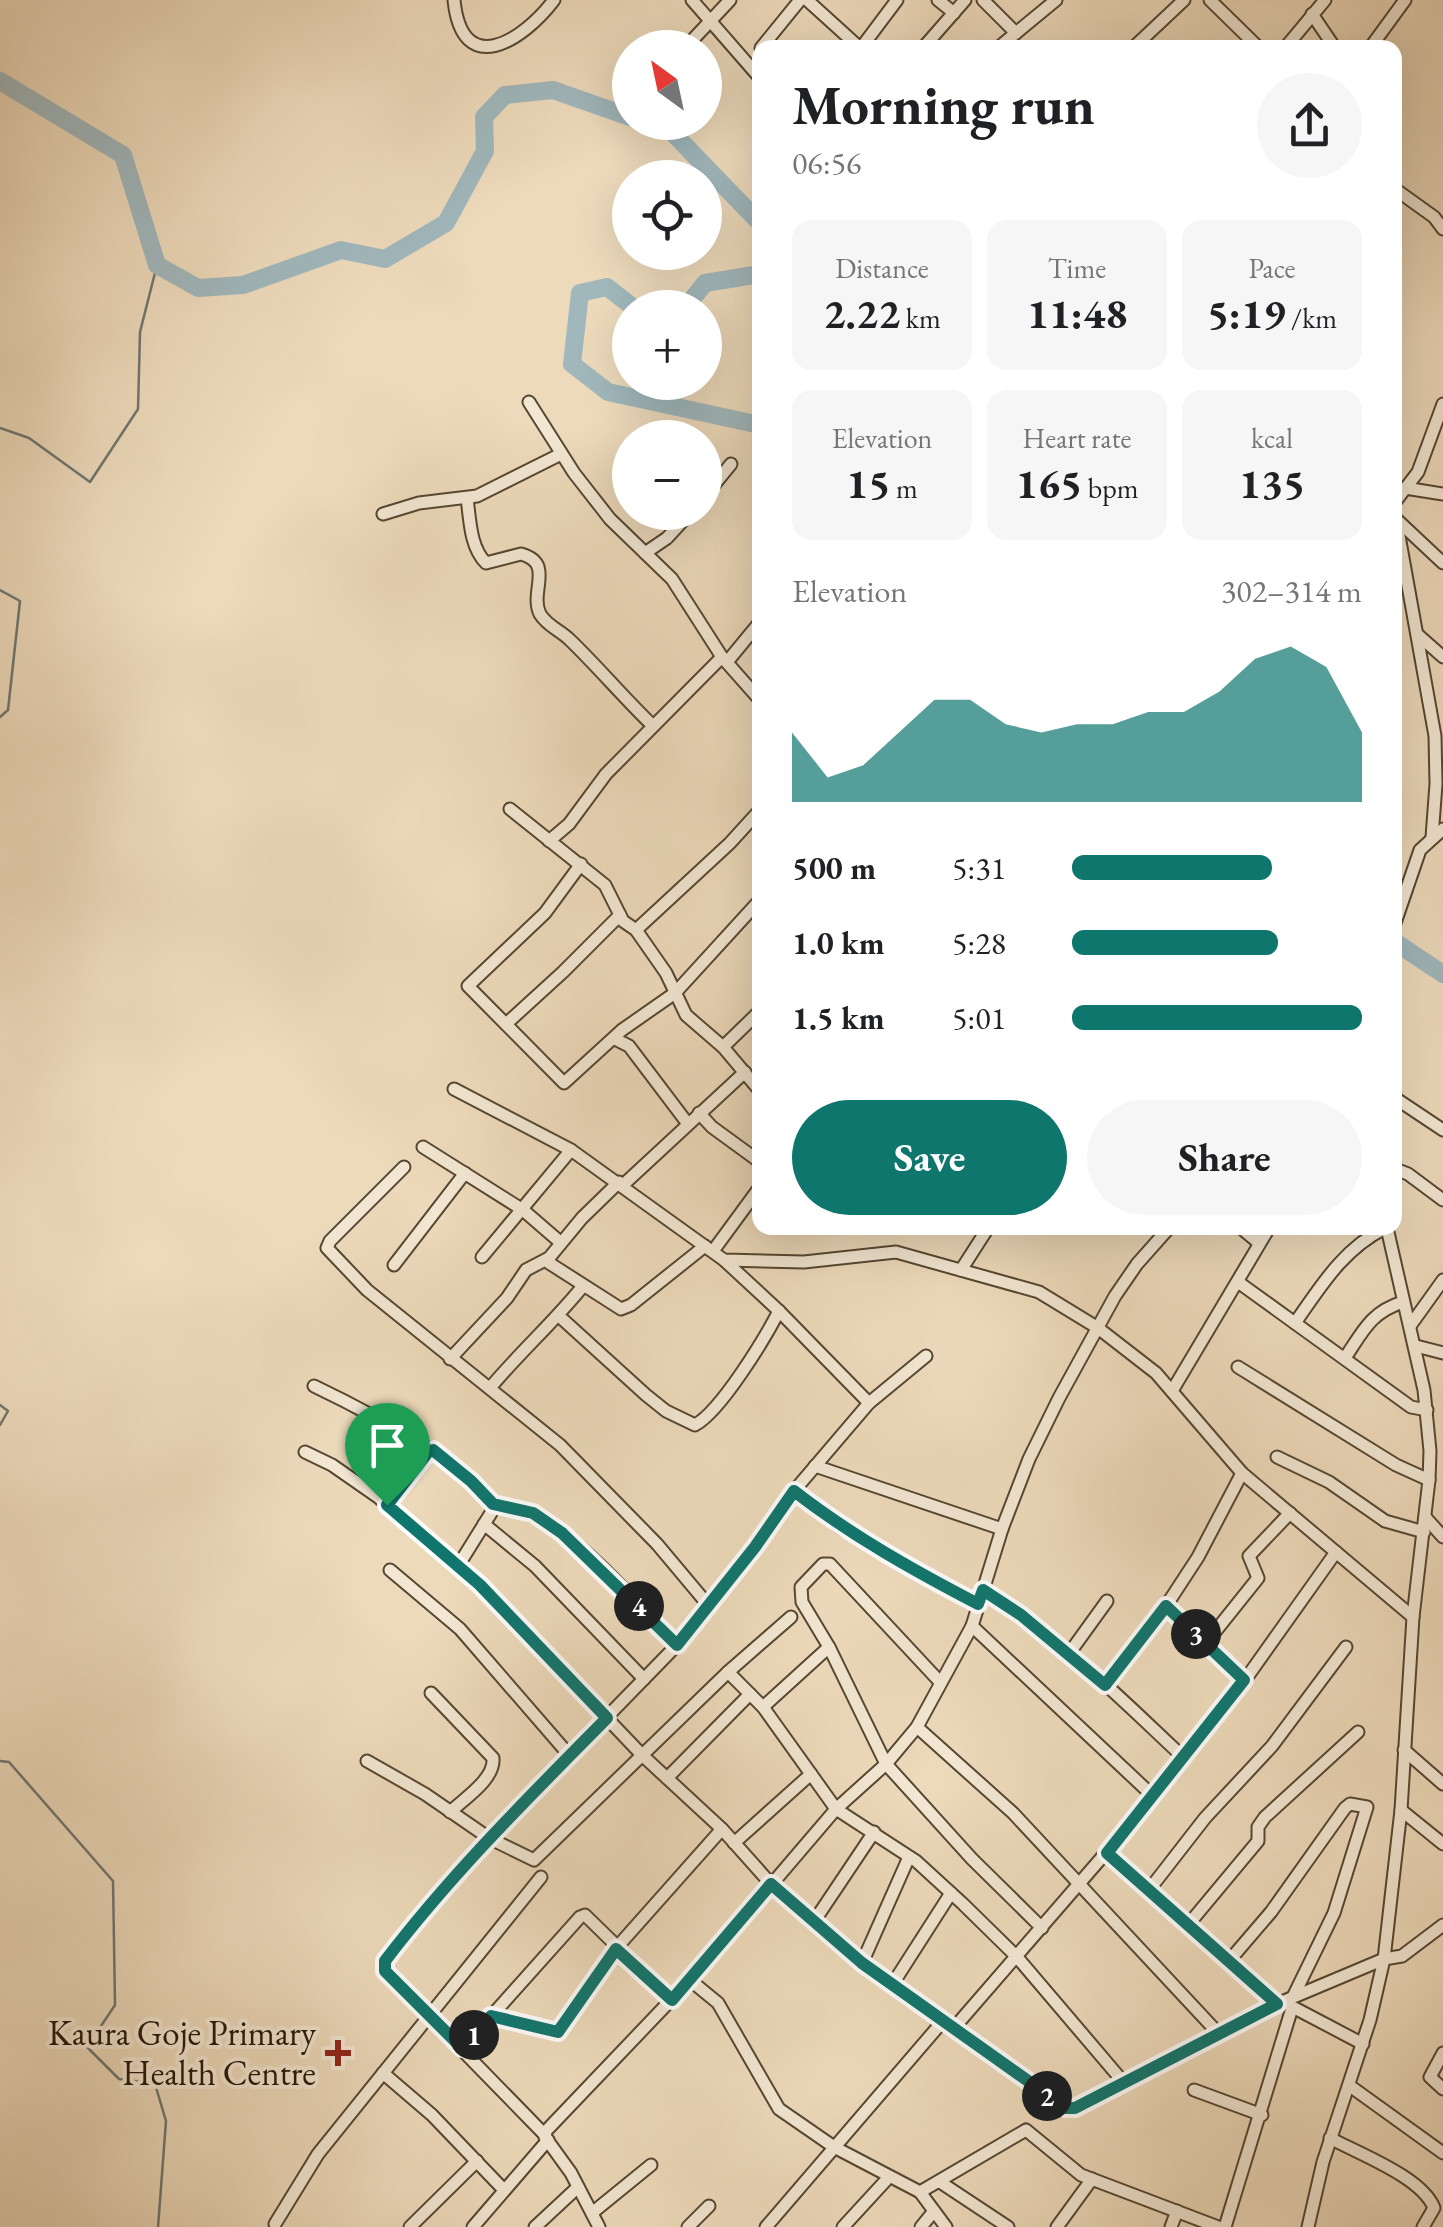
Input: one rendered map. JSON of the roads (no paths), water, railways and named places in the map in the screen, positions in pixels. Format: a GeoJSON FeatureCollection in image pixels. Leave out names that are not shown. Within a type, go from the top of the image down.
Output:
{"type":"FeatureCollection","features":[{"type":"Feature","properties":{"kind":"street"},"geometry":{"type":"LineString","coordinates":[[454,0],[458,21],[468,40],[478,47],[490,48],[524,34],[554,0]]}},
{"type":"Feature","properties":{"kind":"street"},"geometry":{"type":"LineString","coordinates":[[692,0],[752,69]]}},
{"type":"Feature","properties":{"kind":"street"},"geometry":{"type":"LineString","coordinates":[[703,30],[730,0]]}},
{"type":"Feature","properties":{"kind":"street"},"geometry":{"type":"LineString","coordinates":[[768,40],[804,0],[852,40]]}},
{"type":"Feature","properties":{"kind":"street"},"geometry":{"type":"LineString","coordinates":[[867,40],[896,0]]}},
{"type":"Feature","properties":{"kind":"street"},"geometry":{"type":"LineString","coordinates":[[938,0],[954,13]]}},
{"type":"Feature","properties":{"kind":"street"},"geometry":{"type":"LineString","coordinates":[[930,40],[965,0]]}},
{"type":"Feature","properties":{"kind":"street"},"geometry":{"type":"LineString","coordinates":[[1008,40],[1056,0]]}},
{"type":"Feature","properties":{"kind":"street"},"geometry":{"type":"LineString","coordinates":[[1142,40],[1184,0]]}},
{"type":"Feature","properties":{"kind":"street"},"geometry":{"type":"LineString","coordinates":[[1210,0],[1251,40]]}},
{"type":"Feature","properties":{"kind":"street"},"geometry":{"type":"LineString","coordinates":[[1291,40],[1325,0]]}},
{"type":"Feature","properties":{"kind":"street"},"geometry":{"type":"LineString","coordinates":[[1376,40],[1405,0]]}},
{"type":"Feature","properties":{"kind":"street"},"geometry":{"type":"LineString","coordinates":[[988,1],[1016,34]]}},
{"type":"Feature","properties":{"kind":"street"},"geometry":{"type":"LineString","coordinates":[[1312,14],[1330,40]]}},
{"type":"Feature","properties":{"kind":"street"},"geometry":{"type":"LineString","coordinates":[[748,64],[752,59]]}},
{"type":"Feature","properties":{"kind":"street"},"geometry":{"type":"LineString","coordinates":[[1402,199],[1434,217],[1443,228]]}},
{"type":"Feature","properties":{"kind":"street"},"geometry":{"type":"LineString","coordinates":[[529,402],[561,454],[610,519],[684,593],[725,659],[752,691]]}},
{"type":"Feature","properties":{"kind":"street"},"geometry":{"type":"LineString","coordinates":[[1402,492],[1418,472],[1443,404]]}},
{"type":"Feature","properties":{"kind":"street"},"geometry":{"type":"LineString","coordinates":[[382,514],[419,503],[467,498],[503,485],[561,454]]}},
{"type":"Feature","properties":{"kind":"street"},"geometry":{"type":"LineString","coordinates":[[722,475],[731,464]]}},
{"type":"Feature","properties":{"kind":"street"},"geometry":{"type":"LineString","coordinates":[[1405,488],[1443,494]]}},
{"type":"Feature","properties":{"kind":"street"},"geometry":{"type":"LineString","coordinates":[[467,498],[474,545],[480,558],[486,563],[521,554],[537,562],[537,607],[542,618],[572,642],[652,725]]}},
{"type":"Feature","properties":{"kind":"street"},"geometry":{"type":"LineString","coordinates":[[1402,525],[1443,563]]}},
{"type":"Feature","properties":{"kind":"street"},"geometry":{"type":"LineString","coordinates":[[645,553],[674,530]]}},
{"type":"Feature","properties":{"kind":"street"},"geometry":{"type":"LineString","coordinates":[[1402,552],[1435,736],[1437,833],[1420,850],[1402,902]]}},
{"type":"Feature","properties":{"kind":"street"},"geometry":{"type":"LineString","coordinates":[[550,841],[569,824],[596,785],[652,725],[752,630]]}},
{"type":"Feature","properties":{"kind":"street"},"geometry":{"type":"LineString","coordinates":[[1417,634],[1443,657]]}},
{"type":"Feature","properties":{"kind":"street"},"geometry":{"type":"LineString","coordinates":[[510,810],[605,885],[620,915],[636,930],[666,973],[686,1015],[752,1081]]}},
{"type":"Feature","properties":{"kind":"street"},"geometry":{"type":"LineString","coordinates":[[636,930],[752,819]]}},
{"type":"Feature","properties":{"kind":"street"},"geometry":{"type":"LineString","coordinates":[[580,864],[546,912],[468,986],[564,1083],[675,994],[752,909]]}},
{"type":"Feature","properties":{"kind":"street"},"geometry":{"type":"LineString","coordinates":[[506,1024],[620,915]]}},
{"type":"Feature","properties":{"kind":"street"},"geometry":{"type":"LineString","coordinates":[[722,1047],[752,1019]]}},
{"type":"Feature","properties":{"kind":"street"},"geometry":{"type":"LineString","coordinates":[[615,1039],[629,1046],[688,1124]]}},
{"type":"Feature","properties":{"kind":"street"},"geometry":{"type":"LineString","coordinates":[[450,1358],[508,1298],[526,1270],[548,1258],[621,1184],[745,1072]]}},
{"type":"Feature","properties":{"kind":"street"},"geometry":{"type":"LineString","coordinates":[[454,1089],[571,1150],[709,1248],[779,1310],[869,1403]]}},
{"type":"Feature","properties":{"kind":"street"},"geometry":{"type":"LineString","coordinates":[[1402,1102],[1441,1122]]}},
{"type":"Feature","properties":{"kind":"street"},"geometry":{"type":"LineString","coordinates":[[699,1114],[752,1156]]}},
{"type":"Feature","properties":{"kind":"street"},"geometry":{"type":"LineString","coordinates":[[423,1147],[523,1210],[560,1242]]}},
{"type":"Feature","properties":{"kind":"street"},"geometry":{"type":"LineString","coordinates":[[482,1257],[571,1150]]}},
{"type":"Feature","properties":{"kind":"street"},"geometry":{"type":"LineString","coordinates":[[404,1167],[327,1248],[367,1290],[560,1445],[657,1544],[709,1606]]}},
{"type":"Feature","properties":{"kind":"street"},"geometry":{"type":"LineString","coordinates":[[1402,1172],[1443,1200]]}},
{"type":"Feature","properties":{"kind":"street"},"geometry":{"type":"LineString","coordinates":[[394,1265],[464,1173]]}},
{"type":"Feature","properties":{"kind":"street"},"geometry":{"type":"LineString","coordinates":[[548,1258],[549,1264],[622,1309],[709,1248],[752,1197]]}},
{"type":"Feature","properties":{"kind":"street"},"geometry":{"type":"LineString","coordinates":[[961,1270],[984,1235]]}},
{"type":"Feature","properties":{"kind":"street"},"geometry":{"type":"LineString","coordinates":[[474,2227],[546,2138],[690,1980],[836,1809],[886,1764],[917,1727],[972,1626],[1029,1459],[1098,1328],[1137,1264],[1163,1235]]}},
{"type":"Feature","properties":{"kind":"street"},"geometry":{"type":"LineString","coordinates":[[1249,1235],[1259,1243]]}},
{"type":"Feature","properties":{"kind":"street"},"geometry":{"type":"LineString","coordinates":[[1172,1391],[1264,1235]]}},
{"type":"Feature","properties":{"kind":"street"},"geometry":{"type":"LineString","coordinates":[[1295,1322],[1342,1258],[1370,1235]]}},
{"type":"Feature","properties":{"kind":"street"},"geometry":{"type":"LineString","coordinates":[[1308,2227],[1330,2138],[1363,2044],[1384,1958],[1429,1480],[1427,1410],[1416,1346],[1388,1235]]}},
{"type":"Feature","properties":{"kind":"street"},"geometry":{"type":"LineString","coordinates":[[724,1260],[804,1262],[896,1252],[1039,1292],[1098,1328],[1156,1373],[1242,1473],[1414,1617]]}},
{"type":"Feature","properties":{"kind":"street"},"geometry":{"type":"LineString","coordinates":[[1410,1326],[1443,1280]]}},
{"type":"Feature","properties":{"kind":"street"},"geometry":{"type":"LineString","coordinates":[[1238,1282],[1411,1408],[1427,1410]]}},
{"type":"Feature","properties":{"kind":"street"},"geometry":{"type":"LineString","coordinates":[[490,1388],[583,1286]]}},
{"type":"Feature","properties":{"kind":"street"},"geometry":{"type":"LineString","coordinates":[[1345,1358],[1375,1315],[1403,1302]]}},
{"type":"Feature","properties":{"kind":"street"},"geometry":{"type":"LineString","coordinates":[[559,1316],[646,1395],[666,1411],[695,1425],[721,1399],[779,1310]]}},
{"type":"Feature","properties":{"kind":"street"},"geometry":{"type":"LineString","coordinates":[[1416,1346],[1443,1352]]}},
{"type":"Feature","properties":{"kind":"street"},"geometry":{"type":"LineString","coordinates":[[600,2227],[546,2138],[385,1971],[385,1961],[431,1901],[488,1838],[677,1645],[794,1491],[869,1403],[926,1356]]}},
{"type":"Feature","properties":{"kind":"street"},"geometry":{"type":"LineString","coordinates":[[1238,1367],[1396,1465],[1429,1480]]}},
{"type":"Feature","properties":{"kind":"street"},"geometry":{"type":"LineString","coordinates":[[314,1386],[372,1414],[430,1450],[471,1481],[493,1504],[533,1513],[562,1533],[677,1645]]}},
{"type":"Feature","properties":{"kind":"street"},"geometry":{"type":"LineString","coordinates":[[387,1505],[430,1450]]}},
{"type":"Feature","properties":{"kind":"street"},"geometry":{"type":"LineString","coordinates":[[305,1452],[332,1465],[387,1505],[480,1585],[642,1755],[722,1829],[813,1924],[1066,2108],[1075,2108],[1220,2034],[1384,1958],[1402,1956],[1443,1924]]}},
{"type":"Feature","properties":{"kind":"street"},"geometry":{"type":"LineString","coordinates":[[1277,1457],[1329,1482],[1385,1522],[1424,1532]]}},
{"type":"Feature","properties":{"kind":"street"},"geometry":{"type":"LineString","coordinates":[[815,1466],[1002,1529]]}},
{"type":"Feature","properties":{"kind":"street"},"geometry":{"type":"LineString","coordinates":[[1105,1685],[1198,1557],[1242,1473]]}},
{"type":"Feature","properties":{"kind":"street"},"geometry":{"type":"LineString","coordinates":[[794,1491],[840,1527],[978,1604]]}},
{"type":"Feature","properties":{"kind":"street"},"geometry":{"type":"LineString","coordinates":[[458,1566],[493,1504]]}},
{"type":"Feature","properties":{"kind":"street"},"geometry":{"type":"LineString","coordinates":[[1206,1643],[1258,1578],[1249,1556],[1290,1513]]}},
{"type":"Feature","properties":{"kind":"street"},"geometry":{"type":"LineString","coordinates":[[1425,1518],[1443,1537]]}},
{"type":"Feature","properties":{"kind":"street"},"geometry":{"type":"LineString","coordinates":[[484,1524],[535,1566],[644,1679]]}},
{"type":"Feature","properties":{"kind":"street"},"geometry":{"type":"LineString","coordinates":[[766,2227],[948,2024],[1017,1957],[1107,1853],[1244,1680],[1336,1552]]}},
{"type":"Feature","properties":{"kind":"street"},"geometry":{"type":"LineString","coordinates":[[940,1682],[844,1575],[827,1562],[811,1575],[800,1592],[802,1602],[829,1647],[886,1764],[972,1859],[1042,1928]]}},
{"type":"Feature","properties":{"kind":"street"},"geometry":{"type":"LineString","coordinates":[[390,1570],[460,1629],[570,1756]]}},
{"type":"Feature","properties":{"kind":"street"},"geometry":{"type":"LineString","coordinates":[[983,1590],[1021,1615],[1105,1685],[1182,1756]]}},
{"type":"Feature","properties":{"kind":"street"},"geometry":{"type":"LineString","coordinates":[[1068,1655],[1107,1600]]}},
{"type":"Feature","properties":{"kind":"street"},"geometry":{"type":"LineString","coordinates":[[1166,1606],[1244,1680]]}},
{"type":"Feature","properties":{"kind":"street"},"geometry":{"type":"LineString","coordinates":[[367,1761],[388,1776],[402,1779],[488,1838],[534,1860],[728,1672],[790,1618]]}},
{"type":"Feature","properties":{"kind":"street"},"geometry":{"type":"LineString","coordinates":[[972,1626],[1153,1796]]}},
{"type":"Feature","properties":{"kind":"street"},"geometry":{"type":"LineString","coordinates":[[763,1707],[829,1647]]}},
{"type":"Feature","properties":{"kind":"street"},"geometry":{"type":"LineString","coordinates":[[1149,1890],[1205,1818],[1272,1746],[1346,1647]]}},
{"type":"Feature","properties":{"kind":"street"},"geometry":{"type":"LineString","coordinates":[[728,1672],[763,1707],[836,1809],[909,1857],[951,1892],[1017,1957],[1125,2084]]}},
{"type":"Feature","properties":{"kind":"street"},"geometry":{"type":"LineString","coordinates":[[431,1692],[493,1758],[490,1774],[450,1812]]}},
{"type":"Feature","properties":{"kind":"street"},"geometry":{"type":"LineString","coordinates":[[668,1778],[750,1694]]}},
{"type":"Feature","properties":{"kind":"street"},"geometry":{"type":"LineString","coordinates":[[917,1727],[1014,1814],[1220,2034]]}},
{"type":"Feature","properties":{"kind":"street"},"geometry":{"type":"LineString","coordinates":[[1188,1924],[1258,1841],[1258,1827],[1265,1817],[1358,1732]]}},
{"type":"Feature","properties":{"kind":"street"},"geometry":{"type":"LineString","coordinates":[[1404,1750],[1443,1784]]}},
{"type":"Feature","properties":{"kind":"street"},"geometry":{"type":"LineString","coordinates":[[734,1843],[811,1774]]}},
{"type":"Feature","properties":{"kind":"street"},"geometry":{"type":"LineString","coordinates":[[920,2192],[1026,2130],[1081,2175],[1221,2227],[1262,2115],[1287,2003],[1334,1912],[1367,1807],[1350,1804],[1344,1808],[1271,1912],[1229,1961]]}},
{"type":"Feature","properties":{"kind":"street"},"geometry":{"type":"LineString","coordinates":[[1400,1810],[1443,1844]]}},
{"type":"Feature","properties":{"kind":"street"},"geometry":{"type":"LineString","coordinates":[[491,2016],[558,2032],[616,1949],[722,1829]]}},
{"type":"Feature","properties":{"kind":"street"},"geometry":{"type":"LineString","coordinates":[[813,1924],[874,1832]]}},
{"type":"Feature","properties":{"kind":"street"},"geometry":{"type":"LineString","coordinates":[[1107,1853],[1229,1961],[1287,2003],[1363,2044]]}},
{"type":"Feature","properties":{"kind":"street"},"geometry":{"type":"LineString","coordinates":[[862,1963],[909,1857]]}},
{"type":"Feature","properties":{"kind":"street"},"geometry":{"type":"LineString","coordinates":[[275,2224],[318,2154],[541,1877]]}},
{"type":"Feature","properties":{"kind":"street"},"geometry":{"type":"LineString","coordinates":[[892,1985],[951,1892]]}},
{"type":"Feature","properties":{"kind":"street"},"geometry":{"type":"LineString","coordinates":[[462,2048],[580,1917],[589,1916],[616,1949],[672,2000]]}},
{"type":"Feature","properties":{"kind":"street"},"geometry":{"type":"LineString","coordinates":[[690,1980],[718,2003],[779,2108],[834,2148],[920,2192],[946,2227]]}},
{"type":"Feature","properties":{"kind":"street"},"geometry":{"type":"LineString","coordinates":[[1443,2053],[1430,2076],[1443,2089]]}},
{"type":"Feature","properties":{"kind":"street"},"geometry":{"type":"LineString","coordinates":[[384,2074],[432,2115],[503,2189]]}},
{"type":"Feature","properties":{"kind":"street"},"geometry":{"type":"LineString","coordinates":[[1350,2086],[1443,2153]]}},
{"type":"Feature","properties":{"kind":"street"},"geometry":{"type":"LineString","coordinates":[[1194,2090],[1262,2115]]}},
{"type":"Feature","properties":{"kind":"street"},"geometry":{"type":"LineString","coordinates":[[1330,2138],[1411,2181],[1431,2200],[1434,2208],[1423,2227]]}},
{"type":"Feature","properties":{"kind":"street"},"geometry":{"type":"LineString","coordinates":[[410,2227],[477,2161]]}},
{"type":"Feature","properties":{"kind":"street"},"geometry":{"type":"LineString","coordinates":[[592,2212],[651,2165]]}},
{"type":"Feature","properties":{"kind":"street"},"geometry":{"type":"LineString","coordinates":[[843,2227],[888,2177]]}},
{"type":"Feature","properties":{"kind":"street"},"geometry":{"type":"LineString","coordinates":[[1057,2227],[1092,2179]]}},
{"type":"Feature","properties":{"kind":"street"},"geometry":{"type":"LineString","coordinates":[[940,2182],[1008,2227]]}},
{"type":"Feature","properties":{"kind":"street"},"geometry":{"type":"LineString","coordinates":[[536,2227],[578,2187]]}},
{"type":"Feature","properties":{"kind":"street"},"geometry":{"type":"LineString","coordinates":[[688,2227],[709,2206]]}},
{"type":"Feature","properties":{"kind":"street"},"geometry":{"type":"LineString","coordinates":[[921,2227],[934,2211]]}},
{"type":"Feature","properties":{"kind":"street"},"geometry":{"type":"LineString","coordinates":[[1171,2227],[1177,2211]]}},
{"type":"Feature","properties":{"kind":"waterway"},"geometry":{"type":"LineString","coordinates":[[0,81],[123,155],[157,265],[198,288],[243,285],[341,250],[385,259],[446,223],[485,151],[484,117],[505,95],[553,90],[612,111]]}},
{"type":"Feature","properties":{"kind":"waterway"},"geometry":{"type":"LineString","coordinates":[[680,140],[752,215]]}},
{"type":"Feature","properties":{"kind":"waterway"},"geometry":{"type":"LineString","coordinates":[[0,428],[29,438],[90,482],[138,409],[140,332],[157,265]]}},
{"type":"Feature","properties":{"kind":"waterway"},"geometry":{"type":"LineString","coordinates":[[699,290],[705,283],[752,275]]}},
{"type":"Feature","properties":{"kind":"waterway"},"geometry":{"type":"LineString","coordinates":[[612,291],[607,287],[580,293],[572,364],[612,393]]}},
{"type":"Feature","properties":{"kind":"waterway"},"geometry":{"type":"LineString","coordinates":[[645,400],[752,423]]}},
{"type":"Feature","properties":{"kind":"waterway"},"geometry":{"type":"LineString","coordinates":[[0,590],[20,601],[8,710],[0,717]]}},
{"type":"Feature","properties":{"kind":"waterway"},"geometry":{"type":"LineString","coordinates":[[1402,947],[1443,974]]}},
{"type":"Feature","properties":{"kind":"waterway"},"geometry":{"type":"LineString","coordinates":[[0,1405],[8,1411],[0,1425]]}},
{"type":"Feature","properties":{"kind":"waterway"},"geometry":{"type":"LineString","coordinates":[[0,1761],[9,1762],[113,1881],[115,2005],[87,2047],[119,2079],[155,2084],[166,2121],[158,2227]]}},
{"type":"Feature","properties":{"kind":"place","name":"Kaura Goje Primary Health Centre"},"geometry":{"type":"Point","coordinates":[338,2053]}}]}
